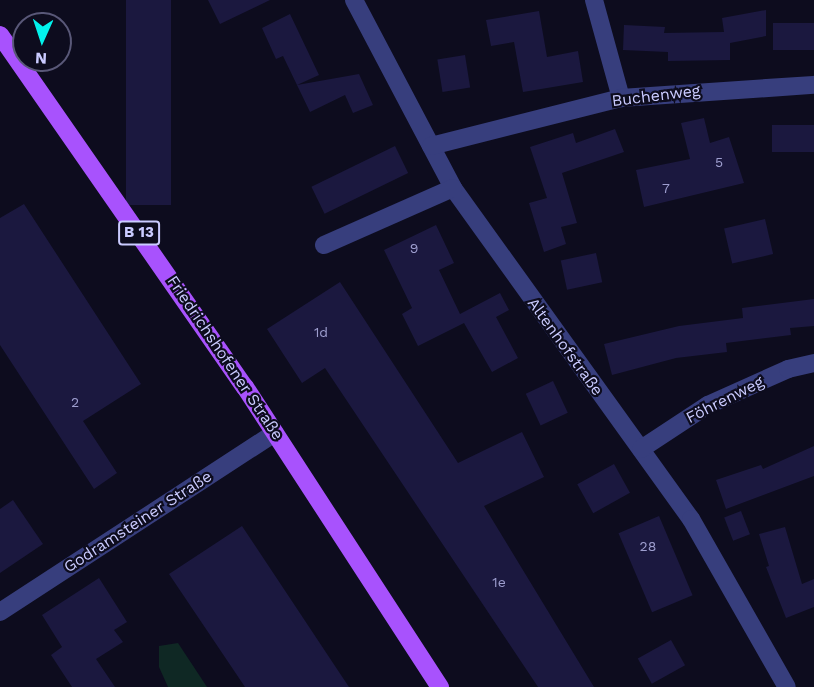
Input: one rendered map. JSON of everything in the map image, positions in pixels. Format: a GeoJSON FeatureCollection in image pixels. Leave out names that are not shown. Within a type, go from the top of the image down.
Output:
{"type":"FeatureCollection","features":[{"type":"Feature","properties":{"kind":"main road","name":"Friedrichshofener Straße"},"geometry":{"type":"LineString","coordinates":[[0,35],[84,151],[275,433],[440,687]]}},
{"type":"Feature","properties":{"kind":"street","name":"Altenhofstraße"},"geometry":{"type":"LineString","coordinates":[[354,0],[453,188],[691,519],[787,687]]}},
{"type":"Feature","properties":{"kind":"street"},"geometry":{"type":"LineString","coordinates":[[594,0],[621,98]]}},
{"type":"Feature","properties":{"kind":"street","name":"Buchenweg"},"geometry":{"type":"LineString","coordinates":[[431,146],[621,98],[814,85]]}},
{"type":"Feature","properties":{"kind":"street"},"geometry":{"type":"LineString","coordinates":[[324,245],[453,188]]}},
{"type":"Feature","properties":{"kind":"street","name":"Föhrenweg"},"geometry":{"type":"LineString","coordinates":[[640,449],[708,405],[788,369],[814,363]]}},
{"type":"Feature","properties":{"kind":"street","name":"Godramsteiner Straße"},"geometry":{"type":"LineString","coordinates":[[0,612],[275,433]]}},
{"type":"Feature","properties":{"kind":"green space"},"geometry":{"type":"Polygon","coordinates":[[[178,643],[207,687],[168,687],[159,667],[159,646],[178,643]]]}},
{"type":"Feature","properties":{"kind":"building"},"geometry":{"type":"Polygon","coordinates":[[[126,0],[171,0],[171,205],[126,205],[126,0]]]}},
{"type":"Feature","properties":{"kind":"building"},"geometry":{"type":"Polygon","coordinates":[[[208,0],[270,0],[220,24],[208,0]]]}},
{"type":"Feature","properties":{"kind":"building"},"geometry":{"type":"Polygon","coordinates":[[[766,10],[766,36],[730,43],[730,60],[668,61],[668,52],[623,50],[624,25],[665,27],[664,33],[724,32],[722,18],[766,10]]]}},
{"type":"Feature","properties":{"kind":"building"},"geometry":{"type":"Polygon","coordinates":[[[539,11],[547,57],[578,51],[583,82],[523,92],[514,42],[491,46],[486,20],[539,11]]]}},
{"type":"Feature","properties":{"kind":"building"},"geometry":{"type":"Polygon","coordinates":[[[290,14],[319,75],[297,85],[359,74],[373,105],[353,113],[345,95],[310,112],[283,56],[276,59],[262,28],[290,14]]]}},
{"type":"Feature","properties":{"kind":"building"},"geometry":{"type":"Polygon","coordinates":[[[773,23],[814,23],[814,50],[773,50],[773,23]]]}},
{"type":"Feature","properties":{"kind":"building"},"geometry":{"type":"Polygon","coordinates":[[[465,55],[470,88],[443,92],[437,59],[465,55]]]}},
{"type":"Feature","properties":{"kind":"building"},"geometry":{"type":"Polygon","coordinates":[[[704,118],[710,143],[729,137],[744,183],[644,207],[636,170],[690,159],[681,123],[704,118]]]}},
{"type":"Feature","properties":{"kind":"building"},"geometry":{"type":"Polygon","coordinates":[[[772,125],[814,125],[814,152],[772,152],[772,125]]]}},
{"type":"Feature","properties":{"kind":"building"},"geometry":{"type":"Polygon","coordinates":[[[615,129],[624,152],[562,173],[577,223],[561,227],[566,244],[544,252],[529,203],[547,198],[530,147],[573,133],[576,143],[615,129]]]}},
{"type":"Feature","properties":{"kind":"building"},"geometry":{"type":"Polygon","coordinates":[[[395,146],[408,173],[325,214],[311,187],[395,146]]]}},
{"type":"Feature","properties":{"kind":"building"},"geometry":{"type":"Polygon","coordinates":[[[24,204],[141,384],[83,421],[117,473],[94,489],[0,345],[0,218],[24,204]]]}},
{"type":"Feature","properties":{"kind":"building"},"geometry":{"type":"Polygon","coordinates":[[[765,219],[773,254],[732,264],[724,228],[765,219]]]}},
{"type":"Feature","properties":{"kind":"building"},"geometry":{"type":"Polygon","coordinates":[[[436,225],[454,263],[439,270],[460,314],[500,293],[509,310],[496,317],[518,358],[492,372],[464,323],[418,346],[402,314],[412,308],[384,250],[436,225]]]}},
{"type":"Feature","properties":{"kind":"building"},"geometry":{"type":"Polygon","coordinates":[[[596,253],[602,282],[567,290],[561,260],[596,253]]]}},
{"type":"Feature","properties":{"kind":"building"},"geometry":{"type":"Polygon","coordinates":[[[340,282],[458,463],[522,432],[544,477],[484,506],[594,687],[538,687],[325,368],[302,383],[267,329],[340,282]]]}},
{"type":"Feature","properties":{"kind":"building"},"geometry":{"type":"Polygon","coordinates":[[[814,299],[814,326],[790,328],[791,335],[726,343],[727,352],[676,358],[612,375],[604,344],[679,326],[743,318],[742,308],[814,299]]]}},
{"type":"Feature","properties":{"kind":"building"},"geometry":{"type":"Polygon","coordinates":[[[553,381],[568,413],[541,425],[526,394],[553,381]]]}},
{"type":"Feature","properties":{"kind":"building"},"geometry":{"type":"Polygon","coordinates":[[[814,446],[814,476],[726,509],[716,480],[761,465],[763,469],[814,446]]]}},
{"type":"Feature","properties":{"kind":"building"},"geometry":{"type":"Polygon","coordinates":[[[614,464],[630,493],[593,513],[577,484],[614,464]]]}},
{"type":"Feature","properties":{"kind":"building"},"geometry":{"type":"Polygon","coordinates":[[[13,500],[43,544],[0,573],[0,509],[13,500]]]}},
{"type":"Feature","properties":{"kind":"building"},"geometry":{"type":"Polygon","coordinates":[[[741,511],[750,534],[733,541],[724,517],[741,511]]]}},
{"type":"Feature","properties":{"kind":"building"},"geometry":{"type":"Polygon","coordinates":[[[659,516],[693,595],[652,612],[618,533],[659,516]]]}},
{"type":"Feature","properties":{"kind":"building"},"geometry":{"type":"Polygon","coordinates":[[[242,526],[349,687],[245,687],[169,574],[242,526]]]}},
{"type":"Feature","properties":{"kind":"building"},"geometry":{"type":"Polygon","coordinates":[[[785,527],[802,584],[814,579],[814,607],[786,618],[766,567],[769,566],[759,534],[785,527]]]}},
{"type":"Feature","properties":{"kind":"building"},"geometry":{"type":"Polygon","coordinates":[[[99,578],[127,622],[114,630],[123,642],[96,659],[115,687],[72,687],[51,655],[62,647],[42,615],[99,578]]]}},
{"type":"Feature","properties":{"kind":"building"},"geometry":{"type":"Polygon","coordinates":[[[671,640],[685,665],[652,684],[638,658],[671,640]]]}}]}
